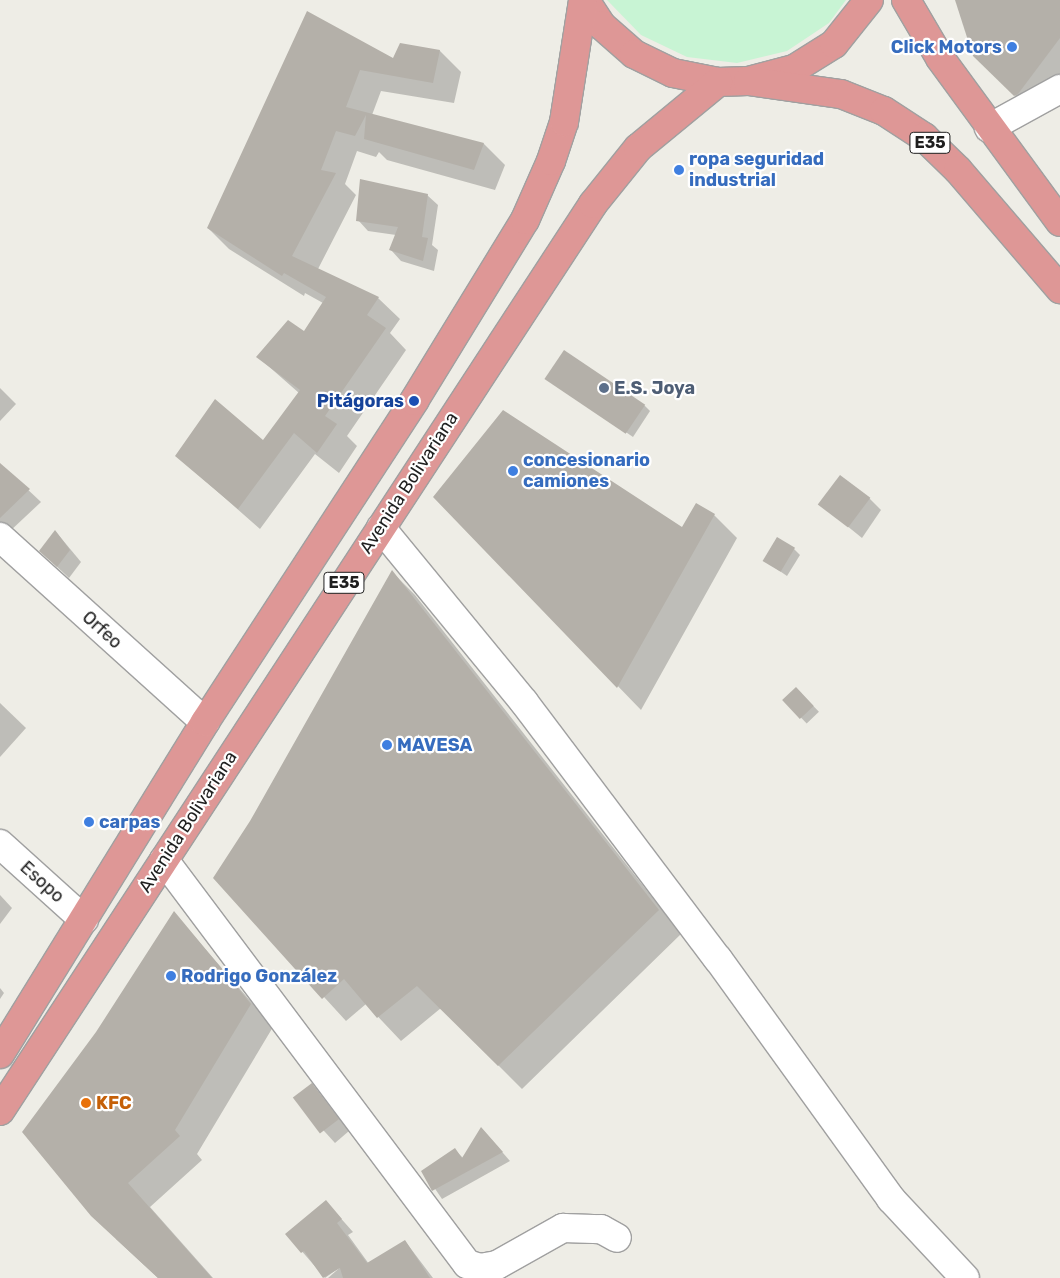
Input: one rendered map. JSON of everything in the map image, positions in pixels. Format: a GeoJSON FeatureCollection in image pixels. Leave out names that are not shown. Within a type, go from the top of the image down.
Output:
{"type":"FeatureCollection","features":[{"type":"Feature","properties":{"kind":"highway","name":"E35"},"geometry":{"type":"LineString","coordinates":[[584,0],[601,25],[634,54],[673,73],[718,82],[748,81],[842,94],[884,111],[924,137],[958,170],[1060,289]]}},
{"type":"Feature","properties":{"kind":"highway","name":"Avenida Bolivariana"},"geometry":{"type":"LineString","coordinates":[[0,1054],[205,722],[414,401],[524,220],[551,162],[564,122],[584,0]]}},
{"type":"Feature","properties":{"kind":"highway","name":"E35"},"geometry":{"type":"LineString","coordinates":[[748,81],[794,69],[834,44],[870,0]]}},
{"type":"Feature","properties":{"kind":"highway"},"geometry":{"type":"LineString","coordinates":[[906,0],[940,58],[989,128],[1060,222]]}},
{"type":"Feature","properties":{"kind":"highway","name":"Avenida Bolivariana"},"geometry":{"type":"LineString","coordinates":[[0,1111],[543,277],[617,171],[664,124],[718,82]]}},
{"type":"Feature","properties":{"kind":"street"},"geometry":{"type":"LineString","coordinates":[[989,128],[1060,89]]}},
{"type":"Feature","properties":{"kind":"street"},"geometry":{"type":"LineString","coordinates":[[381,528],[524,702],[718,959],[892,1199],[965,1278]]}},
{"type":"Feature","properties":{"kind":"street","name":"Orfeo"},"geometry":{"type":"LineString","coordinates":[[0,537],[205,722]]}},
{"type":"Feature","properties":{"kind":"street","name":"Esopo"},"geometry":{"type":"LineString","coordinates":[[0,844],[84,920]]}},
{"type":"Feature","properties":{"kind":"street"},"geometry":{"type":"LineString","coordinates":[[164,860],[467,1264],[480,1268],[497,1265],[563,1228],[601,1229],[617,1238]]}},
{"type":"Feature","properties":{"kind":"green space"},"geometry":{"type":"Polygon","coordinates":[[[607,0],[846,0],[829,23],[787,51],[737,63],[687,57],[641,35],[607,0]]]}},
{"type":"Feature","properties":{"kind":"building","name":"Click Motors"},"geometry":{"type":"Polygon","coordinates":[[[955,0],[1060,0],[1060,38],[1018,94],[1014,96],[973,56],[955,0]]]}},
{"type":"Feature","properties":{"kind":"building"},"geometry":{"type":"Polygon","coordinates":[[[307,11],[393,58],[400,43],[440,50],[433,83],[360,70],[346,107],[484,143],[474,170],[364,139],[366,115],[355,136],[336,131],[321,170],[336,173],[292,256],[379,297],[367,315],[386,328],[325,416],[337,424],[317,453],[294,433],[238,509],[175,456],[215,399],[263,440],[300,390],[256,357],[288,320],[304,331],[326,297],[284,273],[282,276],[207,228],[307,11]]]}},
{"type":"Feature","properties":{"kind":"building"},"geometry":{"type":"Polygon","coordinates":[[[360,179],[428,194],[422,237],[428,238],[423,261],[389,250],[398,227],[356,221],[360,179]]]}},
{"type":"Feature","properties":{"kind":"building"},"geometry":{"type":"Polygon","coordinates":[[[564,350],[645,405],[626,434],[544,379],[564,350]]]}},
{"type":"Feature","properties":{"kind":"building"},"geometry":{"type":"Polygon","coordinates":[[[503,410],[682,527],[696,503],[715,514],[617,688],[433,497],[503,410]]]}},
{"type":"Feature","properties":{"kind":"building"},"geometry":{"type":"Polygon","coordinates":[[[0,463],[30,489],[0,518],[0,463]]]}},
{"type":"Feature","properties":{"kind":"building"},"geometry":{"type":"Polygon","coordinates":[[[840,475],[870,498],[848,527],[818,505],[840,475]]]}},
{"type":"Feature","properties":{"kind":"building"},"geometry":{"type":"Polygon","coordinates":[[[55,530],[70,550],[57,567],[39,551],[55,530]]]}},
{"type":"Feature","properties":{"kind":"building"},"geometry":{"type":"Polygon","coordinates":[[[777,537],[795,548],[781,572],[763,561],[777,537]]]}},
{"type":"Feature","properties":{"kind":"building"},"geometry":{"type":"Polygon","coordinates":[[[392,570],[659,910],[498,1066],[417,986],[377,1018],[344,979],[322,999],[213,878],[250,821],[392,570]]]}},
{"type":"Feature","properties":{"kind":"building"},"geometry":{"type":"Polygon","coordinates":[[[796,687],[814,706],[800,719],[782,700],[796,687]]]}},
{"type":"Feature","properties":{"kind":"building"},"geometry":{"type":"Polygon","coordinates":[[[174,911],[251,1004],[175,1130],[180,1136],[128,1183],[212,1278],[158,1278],[91,1216],[22,1132],[96,1032],[174,911]]]}},
{"type":"Feature","properties":{"kind":"building"},"geometry":{"type":"Polygon","coordinates":[[[312,1083],[339,1119],[320,1133],[293,1097],[312,1083]]]}},
{"type":"Feature","properties":{"kind":"building"},"geometry":{"type":"Polygon","coordinates":[[[481,1127],[503,1152],[432,1191],[421,1171],[455,1148],[462,1158],[481,1127]]]}},
{"type":"Feature","properties":{"kind":"building"},"geometry":{"type":"Polygon","coordinates":[[[326,1200],[342,1219],[337,1223],[367,1263],[405,1240],[430,1278],[343,1278],[340,1268],[323,1278],[304,1251],[301,1253],[285,1234],[326,1200]]]}},
{"type":"Feature","properties":{"kind":"place","name":"Click Motors"},"geometry":{"type":"Point","coordinates":[1012,47]}},
{"type":"Feature","properties":{"kind":"place","name":"ropa seguridad industrial"},"geometry":{"type":"Point","coordinates":[679,170]}},
{"type":"Feature","properties":{"kind":"place","name":"E.S. Joya"},"geometry":{"type":"Point","coordinates":[604,388]}},
{"type":"Feature","properties":{"kind":"place","name":"Pitágoras"},"geometry":{"type":"Point","coordinates":[414,401]}},
{"type":"Feature","properties":{"kind":"place","name":"concesionario camiones"},"geometry":{"type":"Point","coordinates":[513,471]}},
{"type":"Feature","properties":{"kind":"place","name":"MAVESA"},"geometry":{"type":"Point","coordinates":[387,745]}},
{"type":"Feature","properties":{"kind":"place","name":"carpas"},"geometry":{"type":"Point","coordinates":[89,822]}},
{"type":"Feature","properties":{"kind":"place","name":"Rodrigo González"},"geometry":{"type":"Point","coordinates":[171,976]}},
{"type":"Feature","properties":{"kind":"place","name":"KFC"},"geometry":{"type":"Point","coordinates":[86,1103]}}]}
